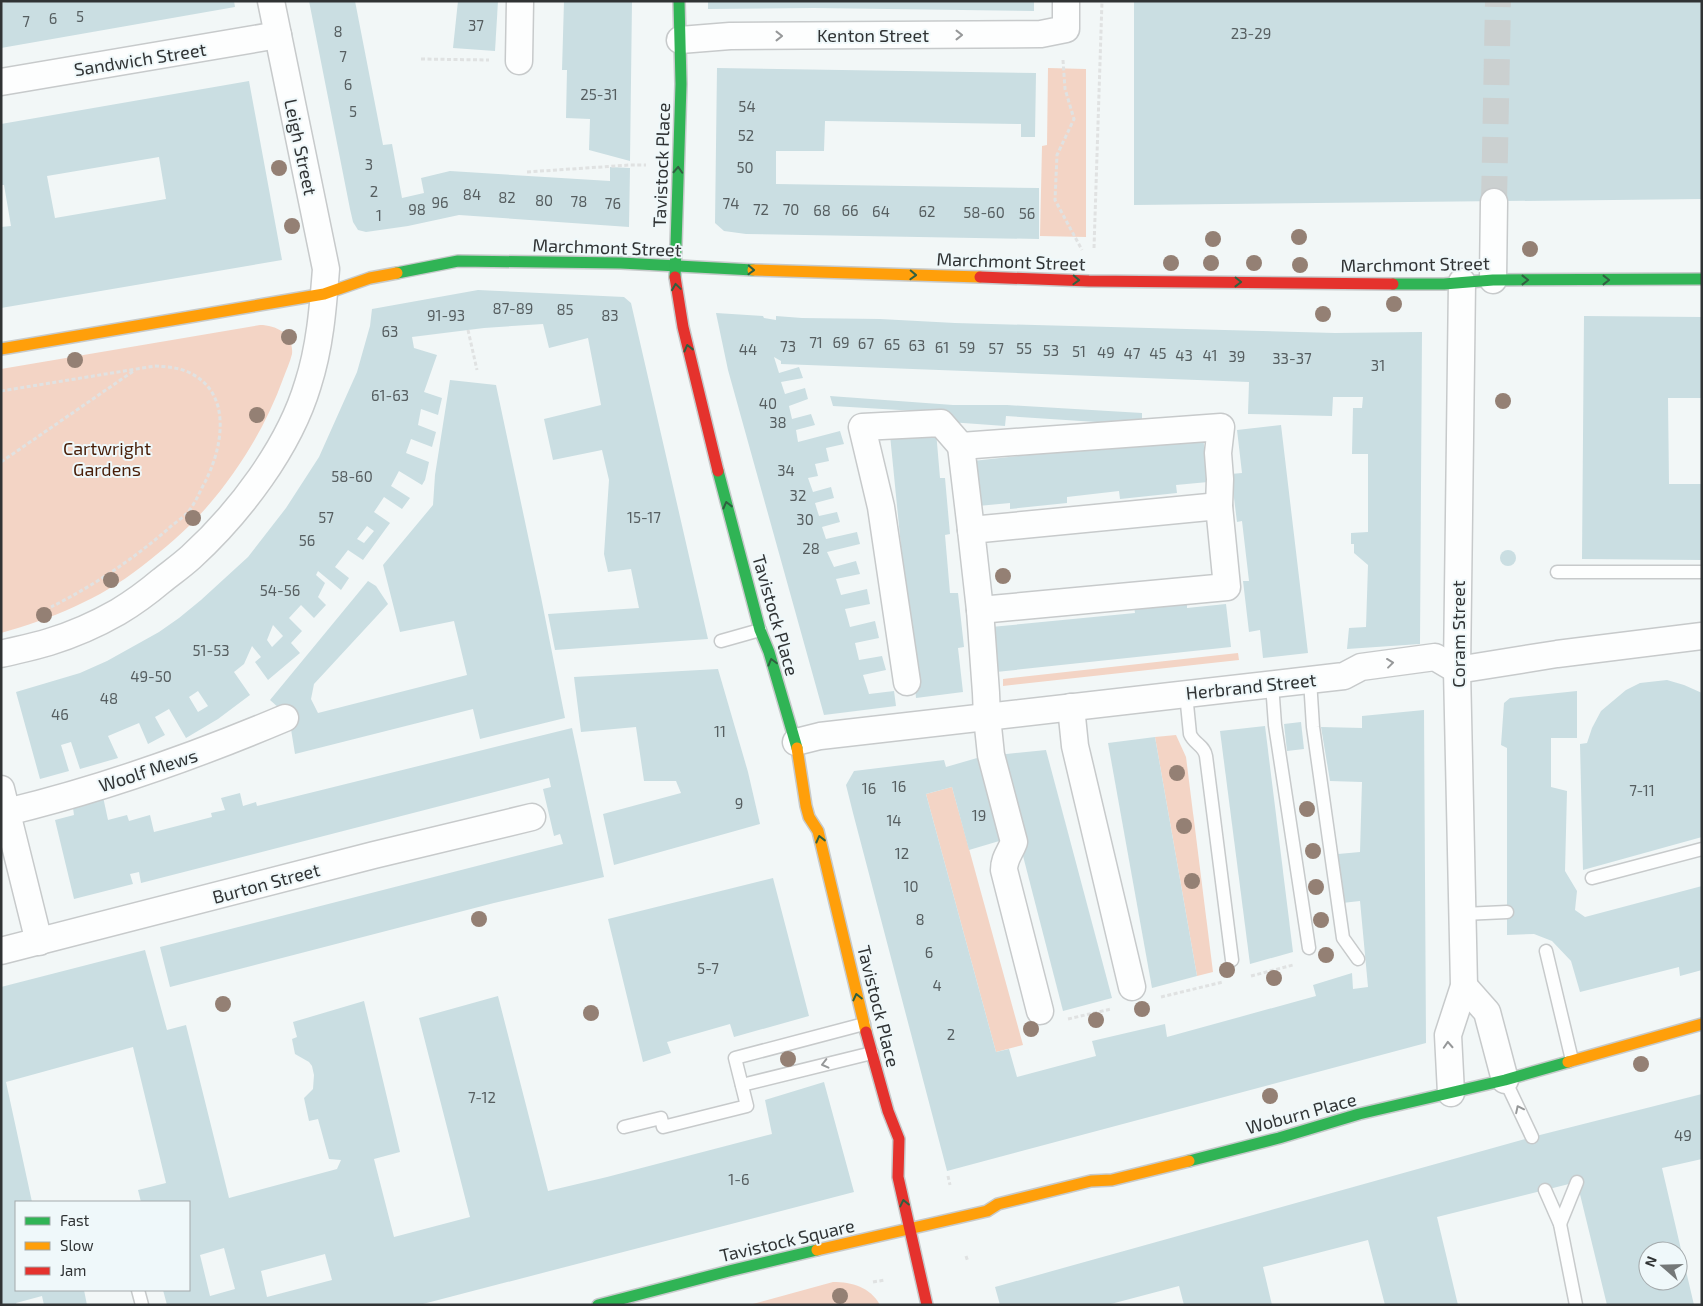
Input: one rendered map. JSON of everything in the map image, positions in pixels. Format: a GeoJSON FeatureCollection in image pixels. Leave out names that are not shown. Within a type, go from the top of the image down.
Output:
{"type":"FeatureCollection","features":[{"type":"Feature","properties":{"kind":"street","name":"Leigh Street"},"geometry":{"type":"LineString","coordinates":[[271,1],[326,269],[324,294]]}},
{"type":"Feature","properties":{"kind":"street"},"geometry":{"type":"LineString","coordinates":[[520,1],[520,61]]}},
{"type":"Feature","properties":{"kind":"street","name":"Tavistock Place"},"geometry":{"type":"LineString","coordinates":[[680,1],[680,110],[674,266],[682,327],[760,630],[769,652],[796,742],[806,806],[809,817],[818,831],[864,1024],[888,1111],[899,1140],[898,1176],[909,1228]]}},
{"type":"Feature","properties":{"kind":"street","name":"Kenton Street"},"geometry":{"type":"LineString","coordinates":[[680,40],[730,36],[1041,34],[1066,29],[1066,1]]}},
{"type":"Feature","properties":{"kind":"street","name":"Sandwich Street"},"geometry":{"type":"LineString","coordinates":[[1,82],[278,36]]}},
{"type":"Feature","properties":{"kind":"street"},"geometry":{"type":"LineString","coordinates":[[1493,280],[1494,202]]}},
{"type":"Feature","properties":{"kind":"street","name":"Marchmont Street"},"geometry":{"type":"LineString","coordinates":[[324,294],[370,278],[458,261],[595,262],[1089,281],[1444,284],[1493,280],[1702,280]]}},
{"type":"Feature","properties":{"kind":"street","name":"Coram Street"},"geometry":{"type":"LineString","coordinates":[[1452,1094],[1448,1035],[1464,986],[1457,670],[1462,282]]}},
{"type":"Feature","properties":{"kind":"street"},"geometry":{"type":"LineString","coordinates":[[1,349],[324,294],[314,360],[300,408],[279,449],[222,527],[190,558],[119,611],[49,642],[1,654]]}},
{"type":"Feature","properties":{"kind":"street"},"geometry":{"type":"LineString","coordinates":[[906,682],[881,507],[862,427],[941,423],[961,446],[980,610],[991,755],[1014,842],[1010,853],[1004,861],[1004,870],[1040,1011]]}},
{"type":"Feature","properties":{"kind":"street"},"geometry":{"type":"LineString","coordinates":[[961,446],[1221,426],[1218,453],[1220,479],[1219,506],[1227,587],[980,610]]}},
{"type":"Feature","properties":{"kind":"street"},"geometry":{"type":"LineString","coordinates":[[971,530],[1219,506]]}},
{"type":"Feature","properties":{"kind":"street"},"geometry":{"type":"LineString","coordinates":[[1457,670],[1557,654],[1702,636]]}},
{"type":"Feature","properties":{"kind":"street","name":"Herbrand Street"},"geometry":{"type":"LineString","coordinates":[[796,742],[820,736],[1344,676],[1361,667],[1435,657],[1457,670]]}},
{"type":"Feature","properties":{"kind":"street"},"geometry":{"type":"LineString","coordinates":[[1071,707],[1075,746],[1125,997]]}},
{"type":"Feature","properties":{"kind":"street","name":"Woolf Mews"},"geometry":{"type":"LineString","coordinates":[[4,800],[56,800],[218,746],[285,718]]}},
{"type":"Feature","properties":{"kind":"street"},"geometry":{"type":"LineString","coordinates":[[4,800],[39,942]]}},
{"type":"Feature","properties":{"kind":"street","name":"Burton Street"},"geometry":{"type":"LineString","coordinates":[[1,951],[374,855],[532,817]]}},
{"type":"Feature","properties":{"kind":"street"},"geometry":{"type":"LineString","coordinates":[[1464,986],[1487,1012],[1505,1080]]}},
{"type":"Feature","properties":{"kind":"street","name":"Woburn Place"},"geometry":{"type":"LineString","coordinates":[[909,1228],[986,1211],[1007,1201],[1092,1181],[1112,1180],[1279,1138],[1359,1114],[1452,1094],[1702,1024]]}},
{"type":"Feature","properties":{"kind":"street"},"geometry":{"type":"LineString","coordinates":[[909,1228],[927,1305]]}},
{"type":"Feature","properties":{"kind":"street","name":"Tavistock Square"},"geometry":{"type":"LineString","coordinates":[[598,1305],[683,1282],[909,1228]]}},
{"type":"Feature","properties":{"kind":"lane"},"geometry":{"type":"LineString","coordinates":[[1557,572],[1702,572]]}},
{"type":"Feature","properties":{"kind":"lane"},"geometry":{"type":"LineString","coordinates":[[720,641],[760,630]]}},
{"type":"Feature","properties":{"kind":"lane"},"geometry":{"type":"LineString","coordinates":[[1310,680],[1313,727],[1343,938],[1358,959]]}},
{"type":"Feature","properties":{"kind":"lane"},"geometry":{"type":"LineString","coordinates":[[1272,684],[1275,725],[1309,948]]}},
{"type":"Feature","properties":{"kind":"lane"},"geometry":{"type":"LineString","coordinates":[[1186,694],[1190,734],[1202,746],[1206,756],[1232,960]]}},
{"type":"Feature","properties":{"kind":"lane"},"geometry":{"type":"LineString","coordinates":[[1592,878],[1702,849]]}},
{"type":"Feature","properties":{"kind":"lane"},"geometry":{"type":"LineString","coordinates":[[1463,914],[1507,912]]}},
{"type":"Feature","properties":{"kind":"lane"},"geometry":{"type":"LineString","coordinates":[[1546,951],[1572,1060]]}},
{"type":"Feature","properties":{"kind":"lane"},"geometry":{"type":"LineString","coordinates":[[624,1127],[661,1118],[663,1127],[747,1106],[735,1058],[864,1024]]}},
{"type":"Feature","properties":{"kind":"lane"},"geometry":{"type":"LineString","coordinates":[[742,1085],[872,1053]]}},
{"type":"Feature","properties":{"kind":"lane"},"geometry":{"type":"LineString","coordinates":[[1505,1080],[1532,1137]]}},
{"type":"Feature","properties":{"kind":"lane"},"geometry":{"type":"LineString","coordinates":[[1560,1224],[1577,1182]]}},
{"type":"Feature","properties":{"kind":"lane"},"geometry":{"type":"LineString","coordinates":[[1545,1190],[1560,1224],[1576,1305]]}},
{"type":"Feature","properties":{"kind":"lane"},"geometry":{"type":"LineString","coordinates":[[138,1291],[142,1305]]}},
{"type":"Feature","properties":{"kind":"path"},"geometry":{"type":"LineString","coordinates":[[1094,248],[1102,1]]}},
{"type":"Feature","properties":{"kind":"path"},"geometry":{"type":"LineString","coordinates":[[1063,58],[1065,89],[1074,119],[1058,155],[1055,200],[1083,250]]}},
{"type":"Feature","properties":{"kind":"path"},"geometry":{"type":"LineString","coordinates":[[421,59],[520,61]]}},
{"type":"Feature","properties":{"kind":"path"},"geometry":{"type":"LineString","coordinates":[[527,172],[646,165]]}},
{"type":"Feature","properties":{"kind":"path"},"geometry":{"type":"LineString","coordinates":[[468,330],[477,370]]}},
{"type":"Feature","properties":{"kind":"path"},"geometry":{"type":"LineString","coordinates":[[1,391],[137,368],[154,366],[178,368],[205,383],[216,400],[220,417],[219,442],[212,469],[188,512],[148,547],[107,575],[79,593],[44,610]]}},
{"type":"Feature","properties":{"kind":"path"},"geometry":{"type":"LineString","coordinates":[[1,462],[137,368]]}},
{"type":"Feature","properties":{"kind":"path"},"geometry":{"type":"LineString","coordinates":[[1243,977],[1310,961],[1309,948]]}},
{"type":"Feature","properties":{"kind":"path"},"geometry":{"type":"LineString","coordinates":[[1156,998],[1224,982]]}},
{"type":"Feature","properties":{"kind":"path"},"geometry":{"type":"LineString","coordinates":[[1040,1011],[1043,1025],[1125,997]]}},
{"type":"Feature","properties":{"kind":"path"},"geometry":{"type":"LineString","coordinates":[[948,1176],[950,1185]]}},
{"type":"Feature","properties":{"kind":"path"},"geometry":{"type":"LineString","coordinates":[[966,1256],[968,1262]]}},
{"type":"Feature","properties":{"kind":"path"},"geometry":{"type":"LineString","coordinates":[[873,1282],[885,1280]]}},
{"type":"Feature","properties":{"kind":"green space"},"geometry":{"type":"Polygon","coordinates":[[[1048,68],[1086,69],[1086,237],[1040,236],[1042,146],[1047,145],[1048,68]]]}},
{"type":"Feature","properties":{"kind":"green space","name":"Cartwright Gardens"},"geometry":{"type":"Polygon","coordinates":[[[266,325],[283,332],[290,341],[292,354],[276,396],[260,430],[230,478],[206,508],[183,532],[158,553],[109,589],[74,607],[1,633],[1,369],[266,325]]]}},
{"type":"Feature","properties":{"kind":"green space"},"geometry":{"type":"Polygon","coordinates":[[[1238,653],[1239,660],[1003,686],[1003,679],[1238,653]]]}},
{"type":"Feature","properties":{"kind":"green space"},"geometry":{"type":"Polygon","coordinates":[[[1176,735],[1186,757],[1213,972],[1197,976],[1155,737],[1176,735]]]}},
{"type":"Feature","properties":{"kind":"green space"},"geometry":{"type":"Polygon","coordinates":[[[952,787],[1023,1045],[996,1052],[926,794],[952,787]]]}},
{"type":"Feature","properties":{"kind":"green space"},"geometry":{"type":"Polygon","coordinates":[[[833,1282],[847,1283],[860,1287],[871,1294],[880,1305],[749,1305],[833,1282]]]}},
{"type":"Feature","properties":{"kind":"building"},"geometry":{"type":"Polygon","coordinates":[[[14,1],[234,1],[235,7],[1,48],[1,3],[14,1]]]}},
{"type":"Feature","properties":{"kind":"building"},"geometry":{"type":"Polygon","coordinates":[[[309,1],[355,1],[383,145],[392,144],[402,198],[424,193],[421,178],[450,171],[610,181],[610,167],[630,168],[629,227],[459,215],[408,226],[366,232],[358,230],[353,222],[350,209],[309,1]]]}},
{"type":"Feature","properties":{"kind":"building"},"geometry":{"type":"Polygon","coordinates":[[[458,1],[498,1],[495,51],[453,48],[458,1]]]}},
{"type":"Feature","properties":{"kind":"building"},"geometry":{"type":"Polygon","coordinates":[[[564,1],[632,1],[630,161],[589,150],[590,119],[566,118],[567,70],[562,70],[564,1]]]}},
{"type":"Feature","properties":{"kind":"building"},"geometry":{"type":"Polygon","coordinates":[[[708,1],[1034,1],[1034,11],[814,8],[708,9],[708,1]]]}},
{"type":"Feature","properties":{"kind":"building"},"geometry":{"type":"Polygon","coordinates":[[[1134,1],[1702,1],[1702,199],[1134,205],[1134,1]]]}},
{"type":"Feature","properties":{"kind":"building"},"geometry":{"type":"Polygon","coordinates":[[[717,68],[1036,73],[1035,137],[1021,137],[1021,124],[825,121],[824,151],[776,151],[776,184],[1039,188],[1039,239],[746,234],[724,231],[715,223],[717,68]]]}},
{"type":"Feature","properties":{"kind":"building"},"geometry":{"type":"Polygon","coordinates":[[[249,81],[282,260],[1,308],[1,227],[11,226],[4,185],[1,185],[1,124],[249,81]],[[159,157],[47,176],[55,218],[166,199],[159,157]]]}},
{"type":"Feature","properties":{"kind":"building"},"geometry":{"type":"Polygon","coordinates":[[[478,290],[624,297],[631,303],[708,639],[555,650],[548,614],[639,608],[631,569],[608,572],[604,554],[609,480],[602,450],[553,460],[544,419],[601,405],[588,338],[549,348],[543,324],[484,328],[412,337],[414,348],[437,355],[424,392],[442,398],[438,415],[421,409],[418,425],[436,432],[432,447],[411,439],[406,453],[429,462],[425,480],[422,485],[399,471],[391,486],[410,498],[402,509],[384,497],[374,512],[390,523],[363,560],[348,550],[335,567],[349,578],[341,590],[318,571],[316,575],[325,583],[318,597],[326,605],[314,618],[301,605],[289,618],[302,631],[291,643],[300,653],[268,680],[255,662],[261,657],[252,646],[244,664],[234,672],[250,695],[218,719],[186,738],[169,709],[155,717],[165,735],[148,744],[139,723],[108,736],[118,758],[80,769],[71,742],[61,745],[69,771],[40,779],[16,692],[80,673],[107,661],[159,632],[201,600],[248,557],[286,508],[319,457],[357,372],[370,326],[372,309],[478,290]],[[367,526],[357,539],[364,543],[374,531],[367,526]],[[273,625],[267,640],[272,647],[283,636],[273,625]],[[198,691],[189,697],[198,712],[208,706],[198,691]]]}},
{"type":"Feature","properties":{"kind":"building"},"geometry":{"type":"Polygon","coordinates":[[[716,313],[763,316],[764,318],[776,320],[776,316],[955,323],[1335,333],[1422,332],[1420,644],[1347,649],[1349,628],[1366,627],[1368,565],[1354,553],[1354,544],[1351,544],[1351,533],[1368,532],[1368,454],[1352,454],[1353,408],[1362,408],[1363,397],[1333,397],[1332,416],[1248,414],[1249,382],[781,364],[781,361],[774,357],[779,373],[799,367],[803,378],[781,382],[785,394],[805,388],[808,399],[789,406],[792,419],[811,414],[815,425],[796,430],[798,442],[840,431],[844,444],[826,448],[829,461],[815,464],[818,476],[808,478],[813,492],[831,487],[834,498],[815,503],[819,516],[837,512],[840,522],[822,527],[826,539],[857,532],[860,544],[827,552],[834,567],[856,561],[860,574],[836,579],[841,595],[867,589],[870,604],[845,609],[850,627],[875,621],[879,638],[855,643],[859,660],[882,656],[886,670],[863,675],[869,694],[894,691],[896,706],[824,715],[728,370],[716,313]]]}},
{"type":"Feature","properties":{"kind":"building"},"geometry":{"type":"Polygon","coordinates":[[[1584,316],[1702,317],[1702,398],[1668,398],[1669,484],[1702,484],[1702,560],[1582,559],[1584,316]]]}},
{"type":"Feature","properties":{"kind":"building"},"geometry":{"type":"Polygon","coordinates":[[[450,380],[496,385],[565,718],[480,739],[473,709],[295,754],[289,717],[270,700],[368,581],[376,586],[388,604],[314,684],[311,699],[318,713],[467,675],[454,621],[400,632],[383,565],[433,505],[435,475],[450,380]]]}},
{"type":"Feature","properties":{"kind":"building"},"geometry":{"type":"Polygon","coordinates":[[[830,396],[953,405],[1007,405],[1142,413],[1142,425],[1006,416],[1005,426],[949,422],[949,413],[833,406],[830,396]]]}},
{"type":"Feature","properties":{"kind":"building"},"geometry":{"type":"Polygon","coordinates":[[[1281,425],[1308,653],[1263,658],[1260,630],[1249,632],[1243,581],[1249,581],[1242,521],[1237,522],[1231,474],[1242,473],[1237,430],[1281,425]]]}},
{"type":"Feature","properties":{"kind":"building"},"geometry":{"type":"Polygon","coordinates":[[[936,431],[940,478],[945,478],[950,534],[945,535],[950,593],[958,593],[964,647],[958,648],[963,692],[916,698],[890,435],[936,431]]]}},
{"type":"Feature","properties":{"kind":"building"},"geometry":{"type":"Polygon","coordinates":[[[1203,436],[1208,482],[1176,485],[1177,493],[1120,499],[1119,491],[1067,497],[1067,503],[1010,509],[1010,503],[978,506],[973,461],[1203,436]]]}},
{"type":"Feature","properties":{"kind":"building"},"geometry":{"type":"Polygon","coordinates":[[[1505,550],[1511,550],[1516,555],[1514,564],[1505,566],[1500,561],[1500,555],[1505,550]]]}},
{"type":"Feature","properties":{"kind":"building"},"geometry":{"type":"Polygon","coordinates":[[[1187,601],[1187,608],[1226,604],[1231,647],[996,672],[991,627],[1135,613],[1134,606],[1187,601]]]}},
{"type":"Feature","properties":{"kind":"building"},"geometry":{"type":"Polygon","coordinates":[[[718,669],[748,772],[760,824],[614,865],[603,814],[681,793],[676,781],[644,781],[636,727],[581,732],[574,677],[718,669]]]}},
{"type":"Feature","properties":{"kind":"building"},"geometry":{"type":"Polygon","coordinates":[[[1667,680],[1702,693],[1702,837],[1583,870],[1580,744],[1587,743],[1601,711],[1626,690],[1640,683],[1667,680]]]}},
{"type":"Feature","properties":{"kind":"building"},"geometry":{"type":"Polygon","coordinates":[[[1577,691],[1577,738],[1551,738],[1551,787],[1567,791],[1565,871],[1577,891],[1575,910],[1585,917],[1702,886],[1702,970],[1680,976],[1679,967],[1580,992],[1571,961],[1552,941],[1534,934],[1507,935],[1507,748],[1501,745],[1504,703],[1510,698],[1577,691]]]}},
{"type":"Feature","properties":{"kind":"building"},"geometry":{"type":"Polygon","coordinates":[[[1424,710],[1426,1043],[947,1171],[846,785],[854,771],[944,760],[946,767],[984,756],[1006,839],[969,850],[952,787],[926,794],[996,1052],[1009,1049],[1017,1077],[1096,1056],[1092,1041],[1165,1024],[1167,1037],[1316,996],[1313,985],[1352,973],[1353,989],[1368,987],[1360,901],[1342,903],[1338,854],[1360,852],[1362,782],[1330,781],[1321,727],[1362,728],[1362,716],[1424,710]]]}},
{"type":"Feature","properties":{"kind":"building"},"geometry":{"type":"Polygon","coordinates":[[[1301,722],[1304,749],[1287,751],[1284,724],[1301,722]]]}},
{"type":"Feature","properties":{"kind":"building"},"geometry":{"type":"Polygon","coordinates":[[[1265,726],[1293,952],[1250,964],[1220,731],[1265,726]]]}},
{"type":"Feature","properties":{"kind":"building"},"geometry":{"type":"Polygon","coordinates":[[[572,728],[604,877],[494,903],[170,987],[160,947],[563,844],[560,834],[554,836],[543,789],[551,787],[549,778],[141,883],[139,872],[130,874],[133,884],[74,899],[55,820],[74,815],[72,801],[102,792],[108,820],[127,815],[129,821],[150,815],[154,832],[212,817],[211,813],[225,810],[221,798],[240,793],[243,806],[256,802],[257,806],[572,728]]]}},
{"type":"Feature","properties":{"kind":"building"},"geometry":{"type":"Polygon","coordinates":[[[1155,737],[1197,976],[1152,988],[1108,743],[1155,737]]]}},
{"type":"Feature","properties":{"kind":"building"},"geometry":{"type":"Polygon","coordinates":[[[1046,750],[1112,998],[1063,1011],[997,755],[1046,750]]]}},
{"type":"Feature","properties":{"kind":"building"},"geometry":{"type":"Polygon","coordinates":[[[773,878],[809,1016],[734,1037],[730,1024],[667,1042],[671,1053],[643,1062],[608,919],[773,878]]]}},
{"type":"Feature","properties":{"kind":"building"},"geometry":{"type":"Polygon","coordinates":[[[145,950],[167,1030],[186,1025],[229,1198],[337,1169],[341,1160],[329,1159],[318,1119],[309,1121],[304,1098],[313,1089],[314,1075],[309,1062],[295,1054],[292,1039],[297,1037],[293,1022],[364,1001],[400,1152],[374,1159],[394,1237],[470,1217],[419,1018],[498,996],[548,1191],[772,1134],[765,1100],[824,1082],[854,1192],[419,1305],[167,1305],[163,1291],[190,1291],[190,1201],[141,1201],[138,1190],[166,1183],[133,1047],[6,1082],[32,1201],[15,1201],[15,1291],[84,1291],[87,1305],[44,1305],[42,1296],[16,1303],[17,1305],[1,1305],[1,987],[145,950]],[[224,1248],[200,1255],[210,1296],[235,1289],[224,1248]],[[325,1254],[261,1271],[267,1297],[332,1280],[325,1254]]]}},
{"type":"Feature","properties":{"kind":"building"},"geometry":{"type":"Polygon","coordinates":[[[1702,1094],[1702,1159],[1662,1168],[1679,1241],[1638,1241],[1638,1291],[1688,1291],[1688,1279],[1694,1305],[1607,1305],[1577,1182],[1437,1217],[1458,1305],[1385,1305],[1368,1240],[1263,1267],[1272,1305],[1184,1305],[1179,1286],[1107,1305],[1000,1305],[995,1287],[1532,1137],[1702,1094]]]}},
{"type":"Feature","properties":{"kind":"tunnel"},"geometry":{"type":"LineString","coordinates":[[1494,202],[1498,1]]}},
{"type":"Feature","properties":{"kind":"traffic: fast"},"geometry":{"type":"LineString","coordinates":[[675,277],[681,84],[679,1]]}},
{"type":"Feature","properties":{"kind":"traffic: fast"},"geometry":{"type":"LineString","coordinates":[[397,273],[458,261],[621,263],[753,270]]}},
{"type":"Feature","properties":{"kind":"traffic: fast"},"geometry":{"type":"LineString","coordinates":[[1393,284],[1444,284],[1493,280],[1702,279]]}},
{"type":"Feature","properties":{"kind":"traffic: fast"},"geometry":{"type":"LineString","coordinates":[[718,471],[760,630],[769,652],[797,748]]}},
{"type":"Feature","properties":{"kind":"traffic: fast"},"geometry":{"type":"LineString","coordinates":[[1189,1161],[1279,1138],[1359,1114],[1505,1080],[1568,1062]]}},
{"type":"Feature","properties":{"kind":"traffic: fast"},"geometry":{"type":"LineString","coordinates":[[598,1305],[817,1250]]}},
{"type":"Feature","properties":{"kind":"traffic: slow"},"geometry":{"type":"LineString","coordinates":[[753,270],[980,277]]}},
{"type":"Feature","properties":{"kind":"traffic: slow"},"geometry":{"type":"LineString","coordinates":[[1,349],[324,294],[370,278],[397,273]]}},
{"type":"Feature","properties":{"kind":"traffic: slow"},"geometry":{"type":"LineString","coordinates":[[797,748],[806,806],[809,817],[818,831],[866,1032]]}},
{"type":"Feature","properties":{"kind":"traffic: slow"},"geometry":{"type":"LineString","coordinates":[[1568,1062],[1702,1024]]}},
{"type":"Feature","properties":{"kind":"traffic: slow"},"geometry":{"type":"LineString","coordinates":[[817,1250],[987,1211],[998,1204],[1091,1181],[1112,1180],[1189,1161]]}},
{"type":"Feature","properties":{"kind":"traffic: jam"},"geometry":{"type":"LineString","coordinates":[[675,277],[683,327],[718,471]]}},
{"type":"Feature","properties":{"kind":"traffic: jam"},"geometry":{"type":"LineString","coordinates":[[980,277],[1089,281],[1393,284]]}},
{"type":"Feature","properties":{"kind":"traffic: jam"},"geometry":{"type":"LineString","coordinates":[[866,1032],[888,1111],[899,1139],[898,1177],[927,1305]]}}]}
